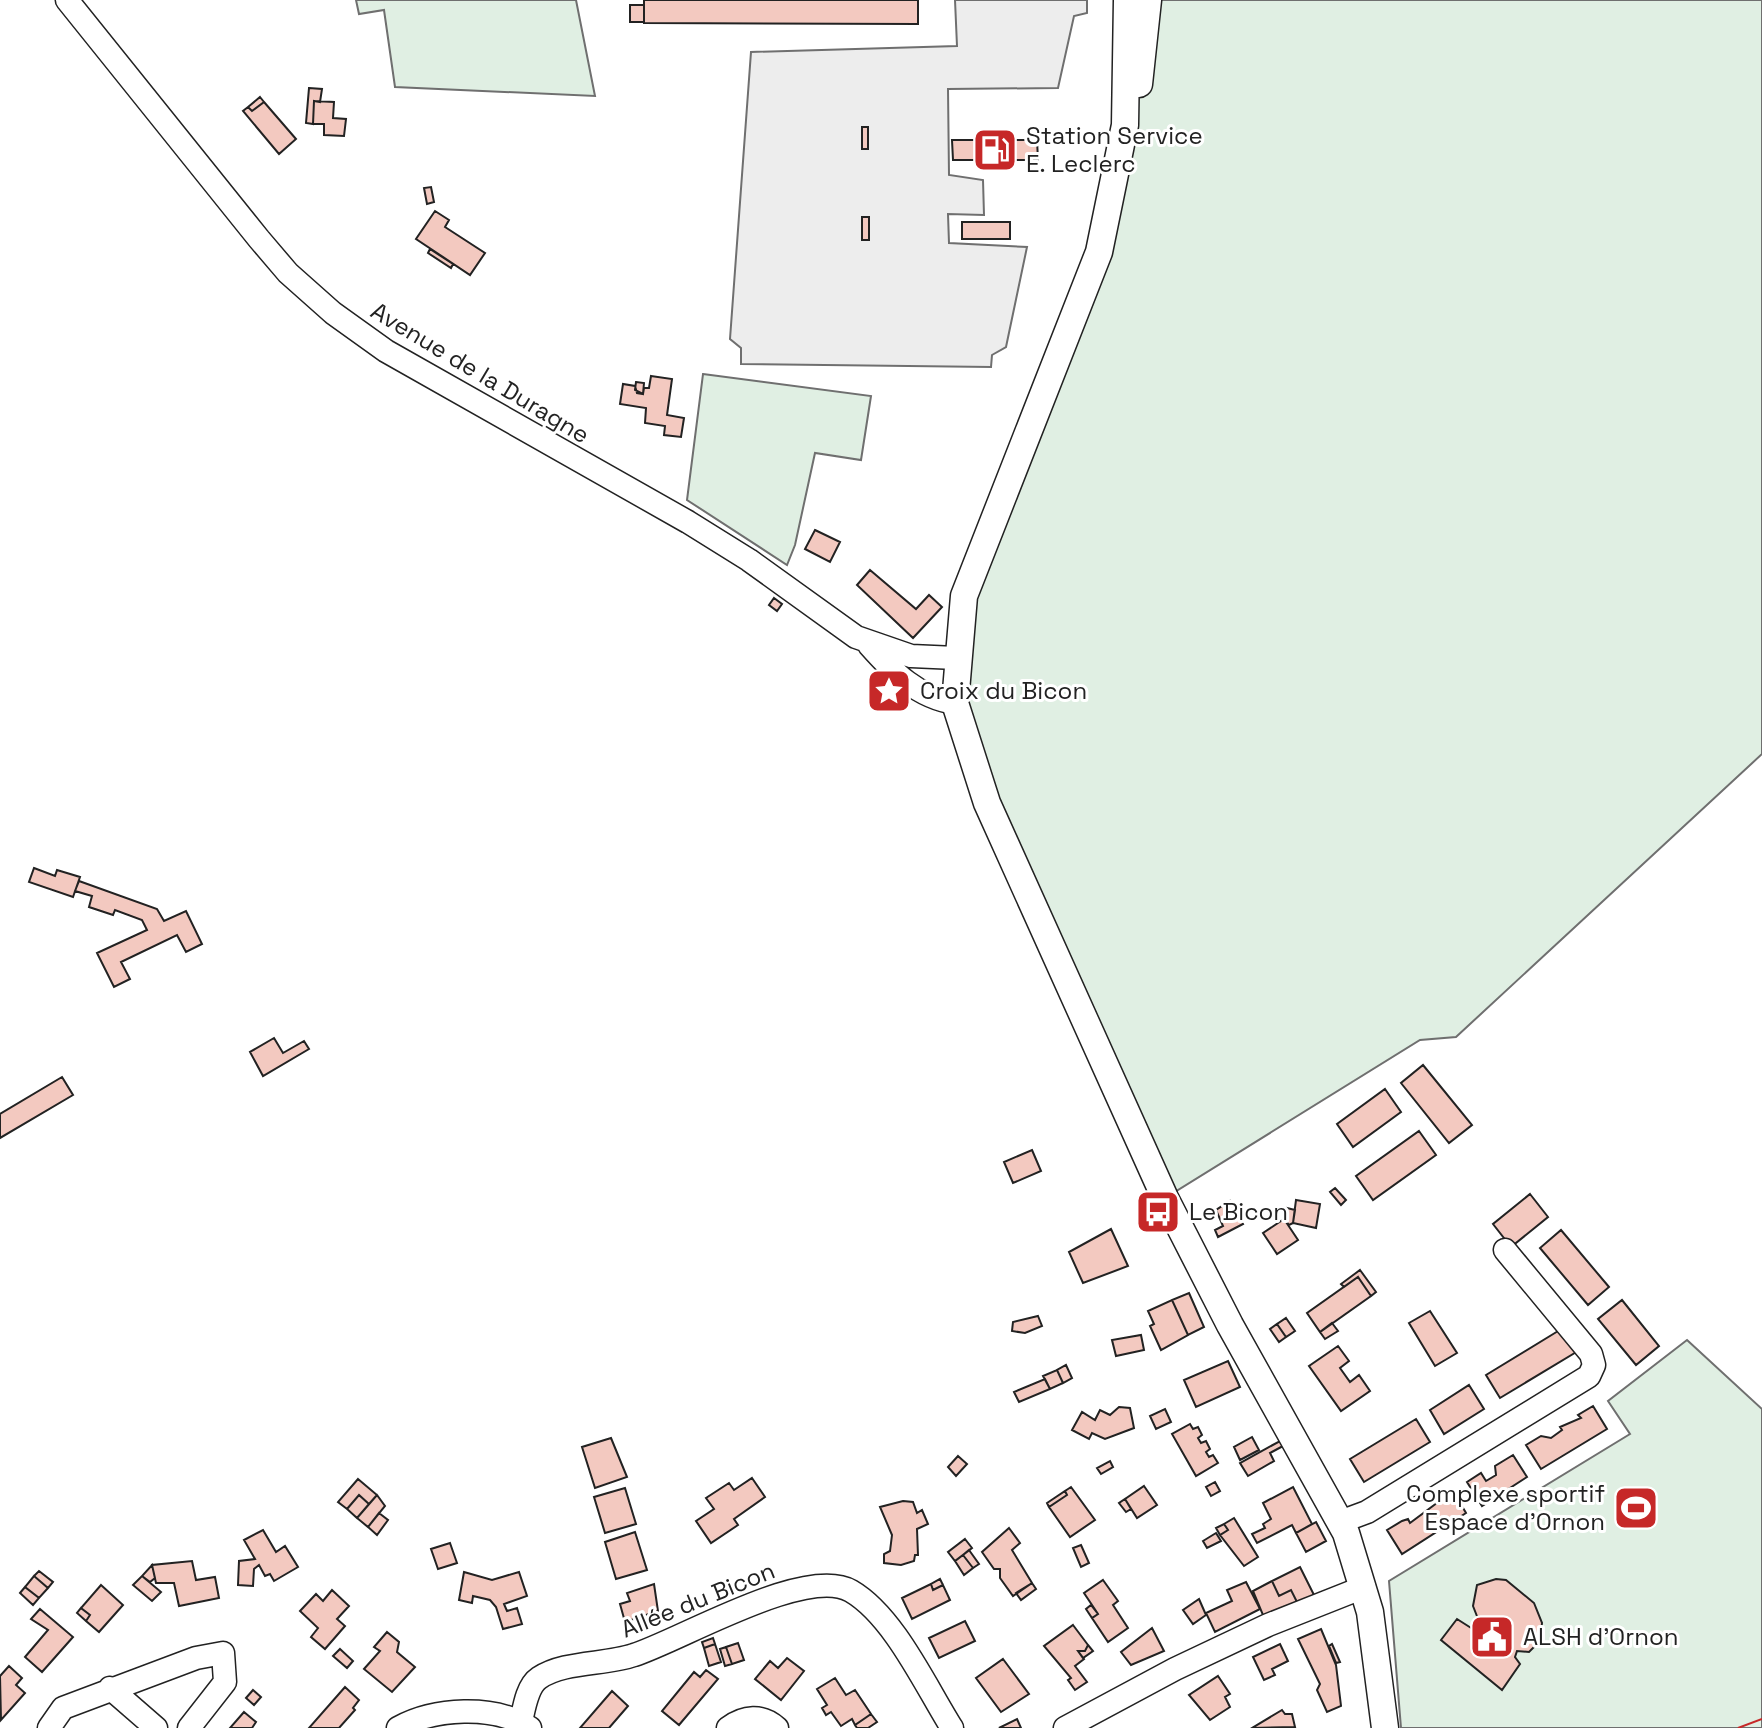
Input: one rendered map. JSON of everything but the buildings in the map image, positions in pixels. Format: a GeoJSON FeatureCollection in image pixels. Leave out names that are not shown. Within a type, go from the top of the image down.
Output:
{"type":"FeatureCollection","features":[{"type":"Feature","properties":{"kind":"main road"},"geometry":{"type":"LineString","coordinates":[[1101,242],[1125,125],[1127,0]]}},
{"type":"Feature","properties":{"kind":"main road"},"geometry":{"type":"LineString","coordinates":[[1148,0],[1123,178],[964,596],[956,658],[955,703],[987,803],[1165,1198],[1243,1349],[1340,1522],[1364,1587],[1379,1662],[1385,1728]]}},
{"type":"Feature","properties":{"kind":"street","name":"Avenue de la Duragne"},"geometry":{"type":"LineString","coordinates":[[67,0],[259,239],[288,273],[333,313],[386,351],[688,522],[868,644],[898,678],[938,700],[955,703]]}},
{"type":"Feature","properties":{"kind":"street","name":"Avenue de la Duragne"},"geometry":{"type":"LineString","coordinates":[[868,644],[911,656],[956,658]]}},
{"type":"Feature","properties":{"kind":"street"},"geometry":{"type":"LineString","coordinates":[[1340,1522],[1367,1512],[1589,1376],[1594,1365],[1591,1354],[1505,1250]]}},
{"type":"Feature","properties":{"kind":"street","name":"Allée du Bicon"},"geometry":{"type":"LineString","coordinates":[[526,1725],[526,1701],[537,1679],[545,1675],[634,1655],[780,1594],[826,1586],[849,1590],[886,1624],[952,1728]]}},
{"type":"Feature","properties":{"kind":"street"},"geometry":{"type":"LineString","coordinates":[[1065,1728],[1175,1669],[1268,1625],[1364,1587]]}},
{"type":"Feature","properties":{"kind":"street"},"geometry":{"type":"LineString","coordinates":[[49,1728],[63,1708],[196,1658],[223,1653],[225,1682],[189,1728]]}},
{"type":"Feature","properties":{"kind":"street"},"geometry":{"type":"LineString","coordinates":[[110,1688],[156,1728]]}},
{"type":"Feature","properties":{"kind":"street"},"geometry":{"type":"LineString","coordinates":[[398,1728],[445,1712],[492,1714],[526,1725]]}},
{"type":"Feature","properties":{"kind":"street"},"geometry":{"type":"LineString","coordinates":[[728,1728],[751,1718],[763,1719],[777,1728]]}},
{"type":"Feature","properties":{"kind":"green space"},"geometry":{"type":"Polygon","coordinates":[[[356,0],[576,0],[595,96],[395,87],[384,10],[359,14],[356,0]]]}},
{"type":"Feature","properties":{"kind":"green space"},"geometry":{"type":"Polygon","coordinates":[[[1127,0],[1762,0],[1762,754],[1456,1037],[1420,1040],[1165,1198],[971,760],[964,596],[1099,252],[1127,0]]]}},
{"type":"Feature","properties":{"kind":"green space"},"geometry":{"type":"Polygon","coordinates":[[[703,374],[871,396],[861,460],[815,453],[795,545],[787,565],[687,500],[703,374]]]}},
{"type":"Feature","properties":{"kind":"green space","name":"Complexe sportif Espace d'Ornon"},"geometry":{"type":"Polygon","coordinates":[[[1687,1340],[1762,1409],[1762,1728],[1401,1728],[1389,1581],[1630,1434],[1608,1401],[1687,1340]]]}},
{"type":"Feature","properties":{"kind":"shaded area"},"geometry":{"type":"Polygon","coordinates":[[[955,0],[1087,0],[1087,13],[1074,16],[1058,88],[948,89],[949,175],[983,180],[984,215],[948,214],[949,243],[1027,247],[1006,347],[992,355],[991,367],[741,364],[741,348],[730,339],[751,52],[957,46],[955,0]]]}},
{"type":"Feature","properties":{"kind":"power"},"geometry":{"type":"LineString","coordinates":[[1738,1728],[1762,1719]]}},
{"type":"Feature","properties":{"kind":"place","name":"Station Service E. Leclerc"},"geometry":{"type":"Point","coordinates":[995,150]}},
{"type":"Feature","properties":{"kind":"place","name":"Croix du Bicon"},"geometry":{"type":"Point","coordinates":[889,691]}},
{"type":"Feature","properties":{"kind":"place","name":"Le Bicon"},"geometry":{"type":"Point","coordinates":[1158,1212]}},
{"type":"Feature","properties":{"kind":"place","name":"Complexe sportif Espace d'Ornon"},"geometry":{"type":"Point","coordinates":[1636,1508]}},
{"type":"Feature","properties":{"kind":"place","name":"ALSH d'Ornon"},"geometry":{"type":"Point","coordinates":[1492,1637]}}]}
